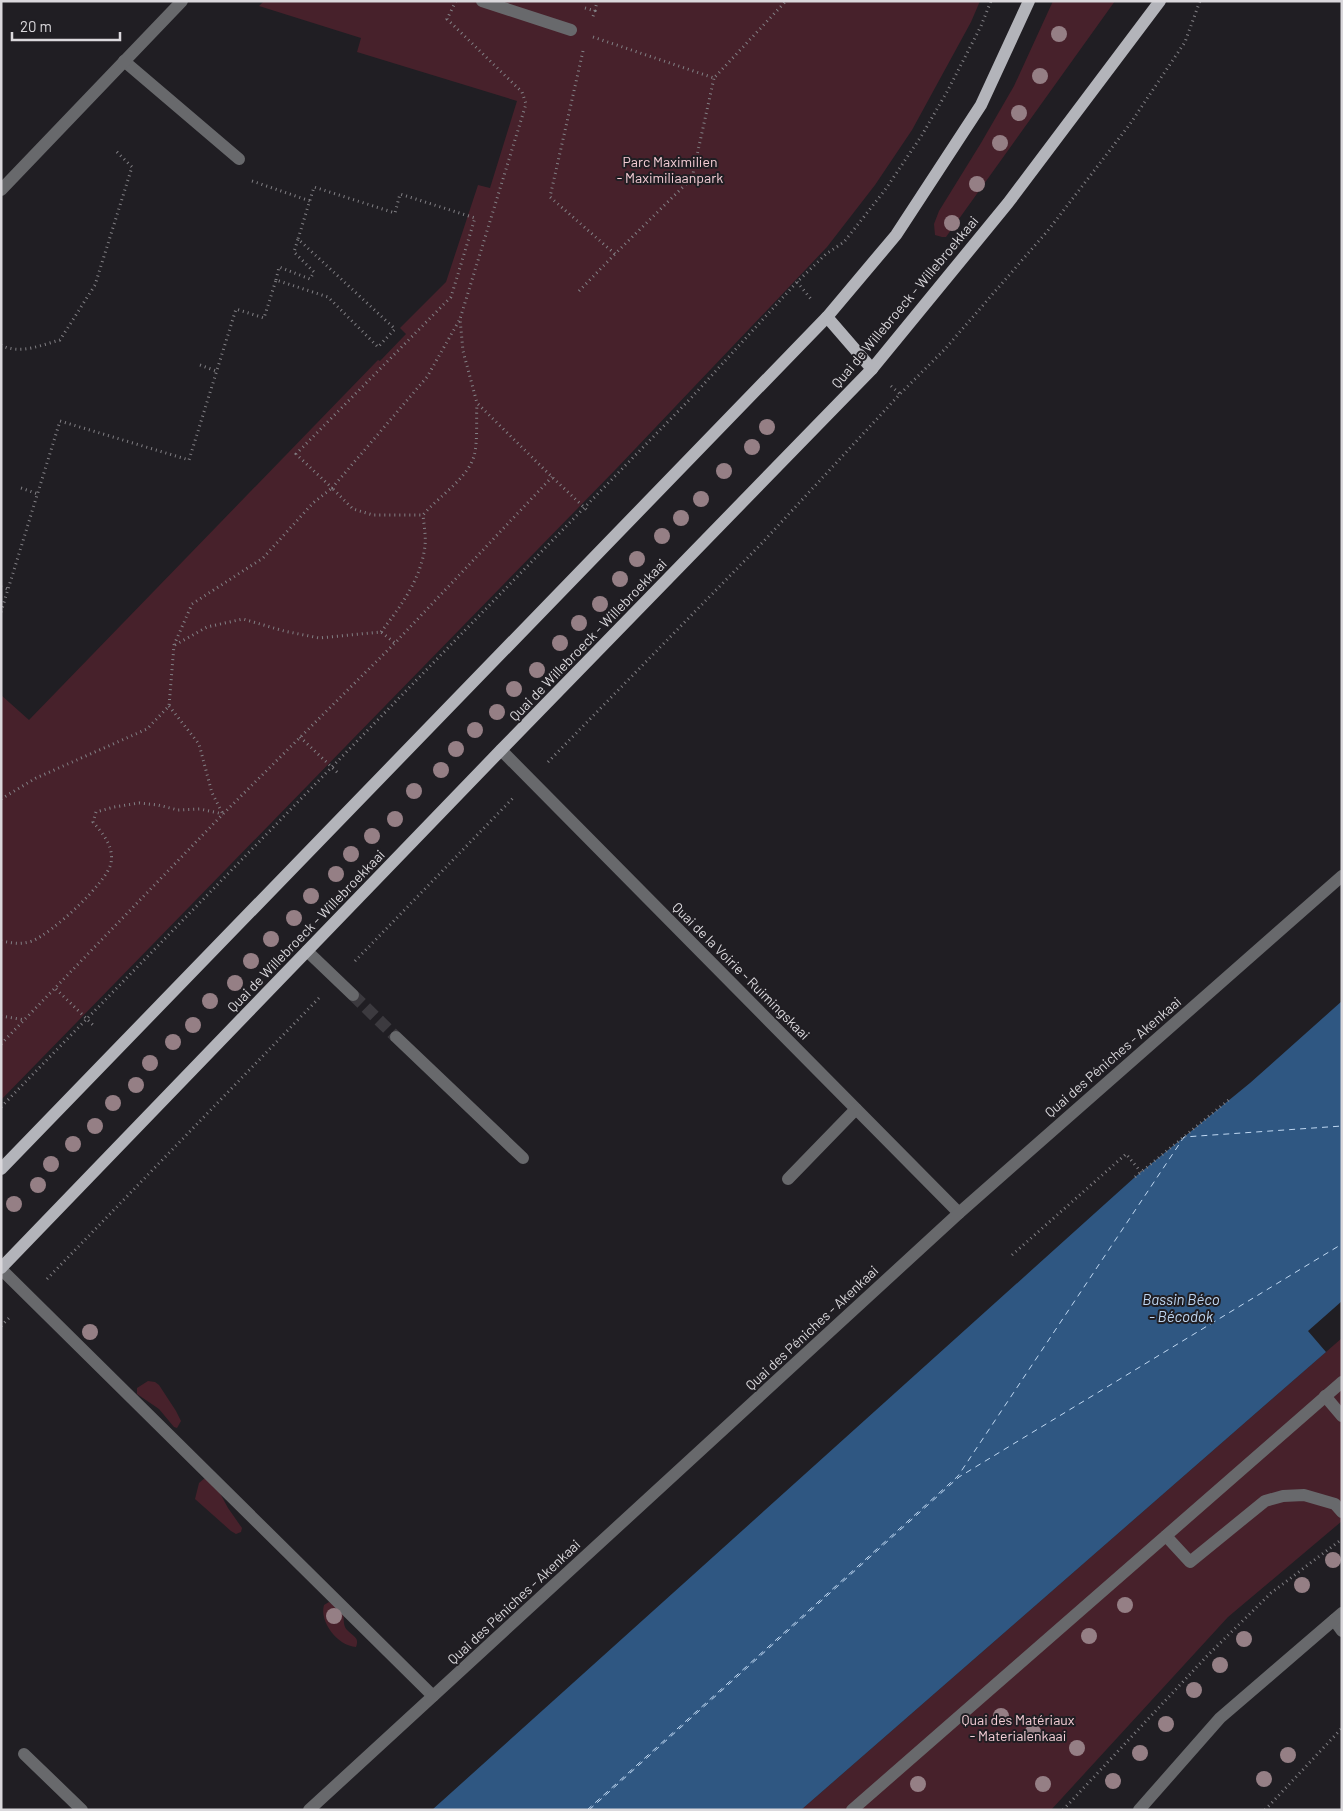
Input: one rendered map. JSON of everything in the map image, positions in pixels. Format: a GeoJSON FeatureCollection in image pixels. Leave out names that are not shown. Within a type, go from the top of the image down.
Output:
{"type":"FeatureCollection","features":[{"type":"Feature","properties":{"kind":"main road"},"geometry":{"type":"LineString","coordinates":[[1,1170],[828,316],[896,235],[981,105],[1029,1]]}},
{"type":"Feature","properties":{"kind":"main road","name":"Quai de Willebroeck - Willebroekkaai"},"geometry":{"type":"LineString","coordinates":[[1,1268],[872,368],[1008,203],[1160,1]]}},
{"type":"Feature","properties":{"kind":"main road"},"geometry":{"type":"LineString","coordinates":[[828,316],[872,368]]}},
{"type":"Feature","properties":{"kind":"street"},"geometry":{"type":"LineString","coordinates":[[1,190],[182,1]]}},
{"type":"Feature","properties":{"kind":"street"},"geometry":{"type":"LineString","coordinates":[[482,1],[571,30]]}},
{"type":"Feature","properties":{"kind":"street"},"geometry":{"type":"LineString","coordinates":[[124,62],[239,159]]}},
{"type":"Feature","properties":{"kind":"street","name":"Quai de la Voirie - Ruimingskaai"},"geometry":{"type":"LineString","coordinates":[[501,750],[960,1213]]}},
{"type":"Feature","properties":{"kind":"street","name":"Quai des Péniches - Akenkaai"},"geometry":{"type":"LineString","coordinates":[[309,1810],[960,1213],[1342,876]]}},
{"type":"Feature","properties":{"kind":"street"},"geometry":{"type":"LineString","coordinates":[[307,951],[353,995]]}},
{"type":"Feature","properties":{"kind":"street"},"geometry":{"type":"LineString","coordinates":[[396,1037],[523,1158]]}},
{"type":"Feature","properties":{"kind":"street"},"geometry":{"type":"LineString","coordinates":[[788,1179],[856,1108]]}},
{"type":"Feature","properties":{"kind":"street"},"geometry":{"type":"LineString","coordinates":[[1,1268],[433,1696]]}},
{"type":"Feature","properties":{"kind":"street"},"geometry":{"type":"LineString","coordinates":[[852,1810],[1342,1382]]}},
{"type":"Feature","properties":{"kind":"street"},"geometry":{"type":"LineString","coordinates":[[1325,1396],[1342,1416]]}},
{"type":"Feature","properties":{"kind":"street"},"geometry":{"type":"LineString","coordinates":[[1166,1536],[1192,1562],[1265,1501],[1283,1496],[1304,1495],[1335,1504],[1342,1512]]}},
{"type":"Feature","properties":{"kind":"street"},"geometry":{"type":"LineString","coordinates":[[1139,1810],[1220,1718],[1338,1617],[1342,1631]]}},
{"type":"Feature","properties":{"kind":"street"},"geometry":{"type":"LineString","coordinates":[[24,1754],[82,1810]]}},
{"type":"Feature","properties":{"kind":"path"},"geometry":{"type":"LineString","coordinates":[[1,799],[36,778],[147,729],[169,706],[174,645],[192,604],[263,558],[313,503],[332,488],[427,377],[460,319],[526,104],[522,92],[447,19],[456,1]]}},
{"type":"Feature","properties":{"kind":"path"},"geometry":{"type":"LineString","coordinates":[[595,11],[597,1]]}},
{"type":"Feature","properties":{"kind":"path"},"geometry":{"type":"LineString","coordinates":[[579,291],[692,178],[714,78],[786,1]]}},
{"type":"Feature","properties":{"kind":"path"},"geometry":{"type":"LineString","coordinates":[[1,1106],[692,397],[797,282],[826,254],[844,242],[885,190],[922,135],[981,26],[991,1]]}},
{"type":"Feature","properties":{"kind":"path"},"geometry":{"type":"LineString","coordinates":[[1,1326],[762,543],[965,326],[1050,228],[1130,124],[1185,42],[1200,1]]}},
{"type":"Feature","properties":{"kind":"path"},"geometry":{"type":"LineString","coordinates":[[587,35],[714,78]]}},
{"type":"Feature","properties":{"kind":"path"},"geometry":{"type":"LineString","coordinates":[[585,44],[550,197],[615,254]]}},
{"type":"Feature","properties":{"kind":"path"},"geometry":{"type":"LineString","coordinates":[[1,345],[8,349],[28,349],[60,340],[96,285],[132,167],[115,150]]}},
{"type":"Feature","properties":{"kind":"path"},"geometry":{"type":"LineString","coordinates":[[249,180],[310,201]]}},
{"type":"Feature","properties":{"kind":"path"},"geometry":{"type":"LineString","coordinates":[[1,612],[60,421],[189,460],[236,309],[264,318],[279,268],[310,279],[314,272],[294,252],[314,187],[395,213],[400,194],[475,218],[451,297],[296,454],[353,510],[373,515],[423,515]]}},
{"type":"Feature","properties":{"kind":"path"},"geometry":{"type":"LineString","coordinates":[[276,280],[328,297],[378,347],[395,329],[298,239]]}},
{"type":"Feature","properties":{"kind":"path"},"geometry":{"type":"LineString","coordinates":[[382,632],[404,602],[420,571],[425,545],[423,515],[433,503],[461,479],[474,456],[478,403],[463,351],[460,319]]}},
{"type":"Feature","properties":{"kind":"path"},"geometry":{"type":"LineString","coordinates":[[200,365],[216,370]]}},
{"type":"Feature","properties":{"kind":"path"},"geometry":{"type":"LineString","coordinates":[[478,403],[590,512]]}},
{"type":"Feature","properties":{"kind":"path"},"geometry":{"type":"LineString","coordinates":[[1,1044],[223,814],[395,643],[552,477]]}},
{"type":"Feature","properties":{"kind":"path"},"geometry":{"type":"LineString","coordinates":[[20,488],[38,494]]}},
{"type":"Feature","properties":{"kind":"path"},"geometry":{"type":"LineString","coordinates":[[1,587],[8,589]]}},
{"type":"Feature","properties":{"kind":"path"},"geometry":{"type":"LineString","coordinates":[[174,645],[207,627],[243,619],[284,631],[319,638],[382,632],[395,643]]}},
{"type":"Feature","properties":{"kind":"path"},"geometry":{"type":"LineString","coordinates":[[169,706],[200,744],[212,793],[223,814]]}},
{"type":"Feature","properties":{"kind":"path"},"geometry":{"type":"LineString","coordinates":[[300,737],[338,773]]}},
{"type":"Feature","properties":{"kind":"path"},"geometry":{"type":"LineString","coordinates":[[1,941],[18,945],[34,940],[56,925],[78,906],[101,882],[111,864],[111,850],[106,836],[93,822],[96,812],[139,803],[178,810],[200,809],[223,814]]}},
{"type":"Feature","properties":{"kind":"path"},"geometry":{"type":"LineString","coordinates":[[56,989],[93,1025]]}},
{"type":"Feature","properties":{"kind":"path"},"geometry":{"type":"LineString","coordinates":[[1,1016],[26,1020]]}},
{"type":"Feature","properties":{"kind":"path"},"geometry":{"type":"LineString","coordinates":[[1135,1177],[1231,1098]]}},
{"type":"Feature","properties":{"kind":"path"},"geometry":{"type":"LineString","coordinates":[[1012,1255],[1126,1154],[1142,1172]]}},
{"type":"Feature","properties":{"kind":"path"},"geometry":{"type":"LineString","coordinates":[[1063,1810],[1207,1656],[1264,1600],[1342,1538]]}},
{"type":"Feature","properties":{"kind":"path"},"geometry":{"type":"LineString","coordinates":[[1265,1810],[1342,1728]]}},
{"type":"Feature","properties":{"kind":"green space","name":"Parc Maximilien - Maximiliaanpark"},"geometry":{"type":"Polygon","coordinates":[[[264,1],[980,1],[971,22],[912,130],[875,185],[827,247],[616,469],[1,1100],[1,695],[29,720],[378,360],[380,361],[406,334],[400,328],[446,282],[478,185],[490,188],[517,101],[357,52],[361,38],[259,6],[264,1]]]}},
{"type":"Feature","properties":{"kind":"green space"},"geometry":{"type":"Polygon","coordinates":[[[1053,1],[1115,1],[946,237],[935,235],[934,224],[939,211],[1014,86],[1053,1]]]}},
{"type":"Feature","properties":{"kind":"green space","name":"Quai des Matériaux - Materialenkaai"},"geometry":{"type":"Polygon","coordinates":[[[1342,1338],[1342,1521],[1228,1617],[1051,1810],[801,1810],[1342,1338]]]}},
{"type":"Feature","properties":{"kind":"green space"},"geometry":{"type":"Polygon","coordinates":[[[148,1381],[159,1385],[176,1411],[181,1421],[177,1428],[159,1409],[137,1394],[137,1388],[148,1381]]]}},
{"type":"Feature","properties":{"kind":"green space"},"geometry":{"type":"Polygon","coordinates":[[[206,1477],[215,1484],[242,1528],[241,1532],[236,1534],[231,1531],[195,1499],[199,1483],[206,1477]]]}},
{"type":"Feature","properties":{"kind":"green space"},"geometry":{"type":"Polygon","coordinates":[[[329,1602],[343,1610],[345,1627],[356,1638],[356,1647],[349,1646],[331,1632],[324,1619],[323,1612],[324,1605],[329,1602]]]}},
{"type":"Feature","properties":{"kind":"water","name":"Bassin Béco - Bécodok"},"geometry":{"type":"Polygon","coordinates":[[[1342,1001],[1342,1301],[1308,1331],[1326,1352],[801,1810],[432,1810],[1135,1177],[1250,1083],[1342,1001]]]}},
{"type":"Feature","properties":{"kind":"ferry route"},"geometry":{"type":"LineString","coordinates":[[587,1810],[958,1476],[1184,1137],[1342,1126]]}},
{"type":"Feature","properties":{"kind":"ferry route"},"geometry":{"type":"LineString","coordinates":[[589,1810],[959,1477],[1342,1244]]}},
{"type":"Feature","properties":{"kind":"tunnel"},"geometry":{"type":"LineString","coordinates":[[353,995],[396,1037]]}}]}
